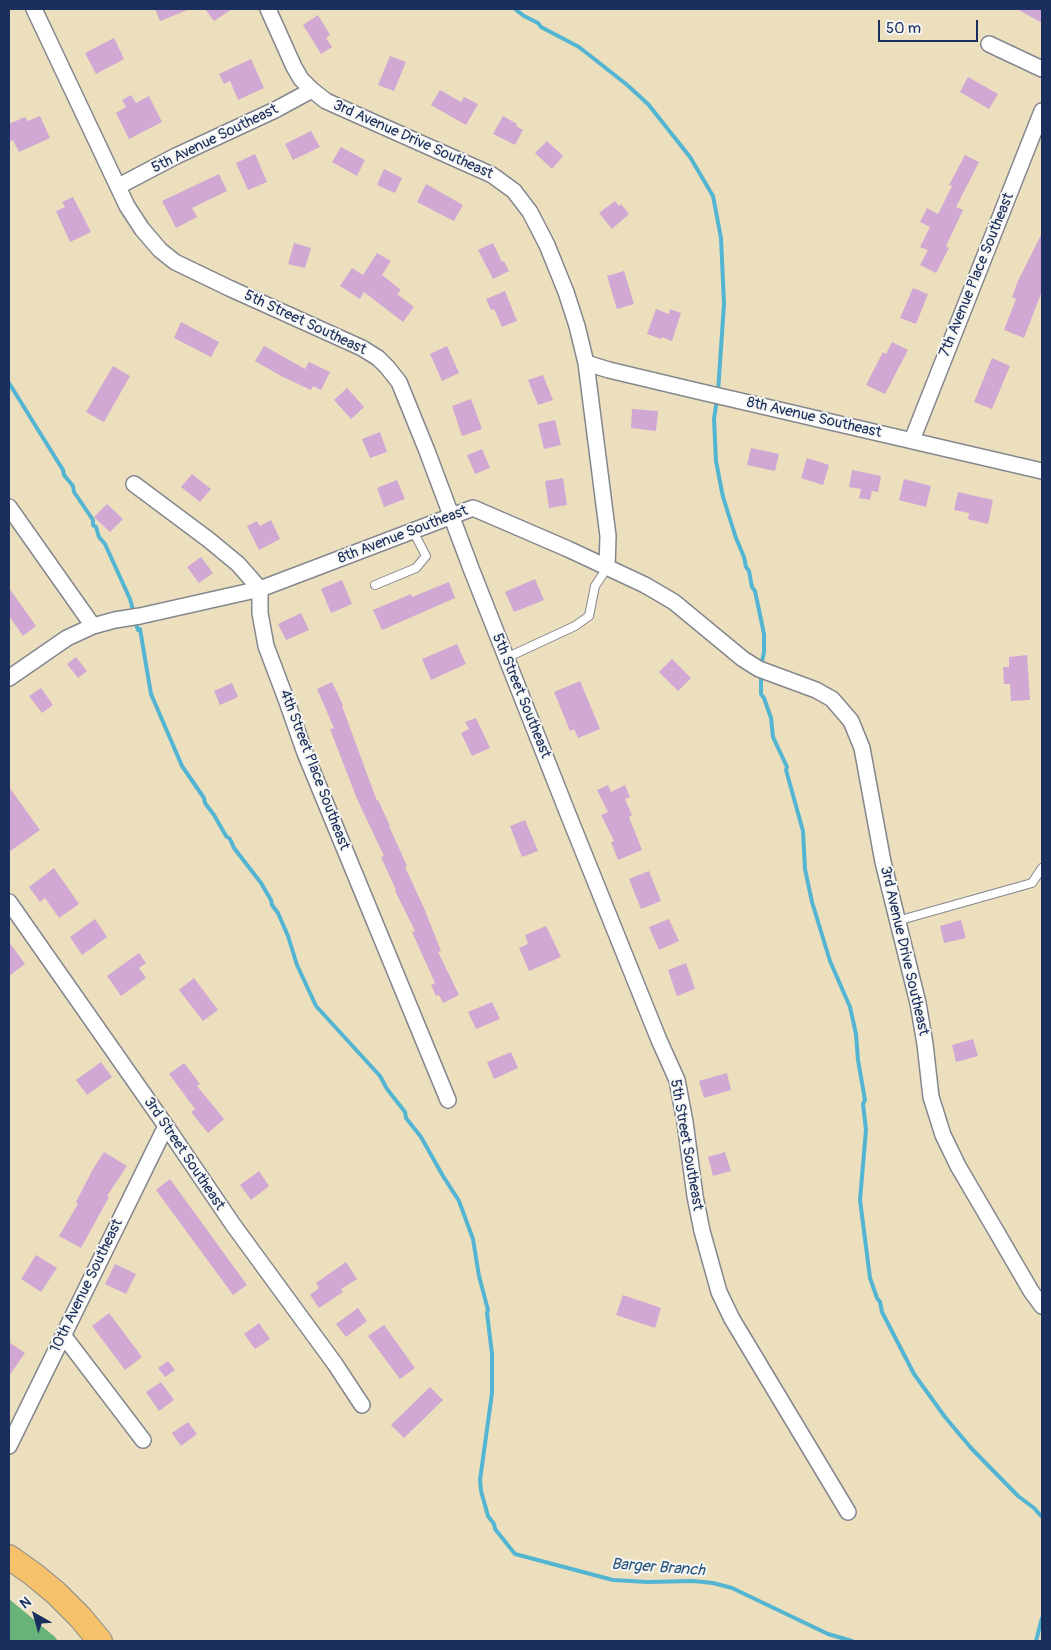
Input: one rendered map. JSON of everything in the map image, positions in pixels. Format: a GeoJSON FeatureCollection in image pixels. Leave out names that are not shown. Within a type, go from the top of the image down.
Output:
{"type":"FeatureCollection","features":[{"type":"Feature","properties":{"kind":"main road"},"geometry":{"type":"LineString","coordinates":[[9,1557],[56,1593],[100,1641]]}},
{"type":"Feature","properties":{"kind":"street","name":"5th Street Southeast"},"geometry":{"type":"LineString","coordinates":[[34,9],[127,206],[142,229],[160,250],[175,262],[362,348],[378,358],[399,382],[506,658],[659,1040],[677,1080],[685,1122],[694,1196],[720,1292],[732,1319],[848,1512]]}},
{"type":"Feature","properties":{"kind":"street","name":"3rd Avenue Drive Southeast"},"geometry":{"type":"LineString","coordinates":[[268,9],[301,79],[326,101],[492,175],[514,191],[530,212],[555,263],[577,326],[586,363],[608,536],[607,568]]}},
{"type":"Feature","properties":{"kind":"street"},"geometry":{"type":"LineString","coordinates":[[989,44],[1042,69]]}},
{"type":"Feature","properties":{"kind":"street","name":"5th Avenue Southeast"},"geometry":{"type":"LineString","coordinates":[[119,186],[312,90]]}},
{"type":"Feature","properties":{"kind":"street","name":"7th Avenue Place Southeast"},"geometry":{"type":"LineString","coordinates":[[912,440],[1042,111]]}},
{"type":"Feature","properties":{"kind":"street","name":"8th Avenue Southeast"},"geometry":{"type":"LineString","coordinates":[[586,363],[674,386],[1042,471]]}},
{"type":"Feature","properties":{"kind":"street"},"geometry":{"type":"LineString","coordinates":[[134,484],[238,564],[260,589]]}},
{"type":"Feature","properties":{"kind":"street"},"geometry":{"type":"LineString","coordinates":[[9,507],[93,626]]}},
{"type":"Feature","properties":{"kind":"street","name":"8th Avenue Southeast"},"geometry":{"type":"LineString","coordinates":[[9,678],[67,638],[93,626],[260,589],[473,508],[645,585],[688,612],[743,660],[804,685]]}},
{"type":"Feature","properties":{"kind":"street","name":"4th Street Place Southeast"},"geometry":{"type":"LineString","coordinates":[[260,589],[260,612],[266,646],[305,753],[448,1100]]}},
{"type":"Feature","properties":{"kind":"street","name":"3rd Avenue Drive Southeast"},"geometry":{"type":"LineString","coordinates":[[804,685],[832,700],[851,721],[862,748],[883,862],[918,1003],[931,1097],[943,1135],[958,1166],[998,1236],[1042,1306]]}},
{"type":"Feature","properties":{"kind":"street","name":"3rd Street Southeast"},"geometry":{"type":"LineString","coordinates":[[9,904],[166,1126],[228,1218],[335,1364],[362,1405]]}},
{"type":"Feature","properties":{"kind":"street","name":"10th Avenue Southeast"},"geometry":{"type":"LineString","coordinates":[[9,1446],[166,1126]]}},
{"type":"Feature","properties":{"kind":"street"},"geometry":{"type":"LineString","coordinates":[[63,1335],[143,1440]]}},
{"type":"Feature","properties":{"kind":"lane"},"geometry":{"type":"LineString","coordinates":[[375,585],[416,568],[426,556],[413,530]]}},
{"type":"Feature","properties":{"kind":"lane"},"geometry":{"type":"LineString","coordinates":[[506,658],[575,626],[589,616],[595,586],[607,568]]}},
{"type":"Feature","properties":{"kind":"lane"},"geometry":{"type":"LineString","coordinates":[[897,920],[1032,884],[1042,868]]}},
{"type":"Feature","properties":{"kind":"green space"},"geometry":{"type":"Polygon","coordinates":[[[9,1599],[55,1637],[58,1641],[9,1641],[9,1599]]]}},
{"type":"Feature","properties":{"kind":"building"},"geometry":{"type":"Polygon","coordinates":[[[155,9],[190,9],[160,21],[155,9]]]}},
{"type":"Feature","properties":{"kind":"building"},"geometry":{"type":"Polygon","coordinates":[[[205,9],[232,9],[214,21],[205,9]]]}},
{"type":"Feature","properties":{"kind":"building"},"geometry":{"type":"Polygon","coordinates":[[[1017,9],[1042,9],[1042,23],[1017,9]]]}},
{"type":"Feature","properties":{"kind":"building"},"geometry":{"type":"Polygon","coordinates":[[[318,15],[330,35],[326,38],[332,47],[321,54],[303,25],[318,15]]]}},
{"type":"Feature","properties":{"kind":"building"},"geometry":{"type":"Polygon","coordinates":[[[114,38],[124,59],[96,74],[85,53],[114,38]]]}},
{"type":"Feature","properties":{"kind":"building"},"geometry":{"type":"Polygon","coordinates":[[[390,56],[406,62],[394,91],[378,85],[390,56]]]}},
{"type":"Feature","properties":{"kind":"building"},"geometry":{"type":"Polygon","coordinates":[[[251,59],[264,88],[238,100],[230,81],[224,84],[219,74],[251,59]]]}},
{"type":"Feature","properties":{"kind":"building"},"geometry":{"type":"Polygon","coordinates":[[[968,77],[998,94],[989,109],[960,92],[968,77]]]}},
{"type":"Feature","properties":{"kind":"building"},"geometry":{"type":"Polygon","coordinates":[[[440,90],[461,102],[464,97],[478,104],[466,125],[431,105],[440,90]]]}},
{"type":"Feature","properties":{"kind":"building"},"geometry":{"type":"Polygon","coordinates":[[[131,95],[136,103],[149,96],[162,122],[129,139],[116,113],[126,107],[122,100],[131,95]]]}},
{"type":"Feature","properties":{"kind":"building"},"geometry":{"type":"Polygon","coordinates":[[[40,116],[50,138],[19,152],[13,140],[9,142],[9,124],[25,117],[28,121],[40,116]]]}},
{"type":"Feature","properties":{"kind":"building"},"geometry":{"type":"Polygon","coordinates":[[[503,116],[523,130],[515,145],[493,134],[503,116]]]}},
{"type":"Feature","properties":{"kind":"building"},"geometry":{"type":"Polygon","coordinates":[[[311,131],[320,147],[293,160],[285,144],[311,131]]]}},
{"type":"Feature","properties":{"kind":"building"},"geometry":{"type":"Polygon","coordinates":[[[547,141],[563,156],[552,169],[535,153],[547,141]]]}},
{"type":"Feature","properties":{"kind":"building"},"geometry":{"type":"Polygon","coordinates":[[[341,147],[365,160],[357,176],[332,162],[341,147]]]}},
{"type":"Feature","properties":{"kind":"building"},"geometry":{"type":"Polygon","coordinates":[[[255,154],[267,182],[248,190],[236,163],[255,154]]]}},
{"type":"Feature","properties":{"kind":"building"},"geometry":{"type":"Polygon","coordinates":[[[965,155],[979,162],[956,207],[963,210],[946,246],[949,248],[936,273],[920,265],[928,250],[920,247],[930,227],[920,222],[927,208],[938,214],[952,186],[949,185],[965,155]]]}},
{"type":"Feature","properties":{"kind":"building"},"geometry":{"type":"Polygon","coordinates":[[[384,169],[402,178],[395,193],[377,185],[384,169]]]}},
{"type":"Feature","properties":{"kind":"building"},"geometry":{"type":"Polygon","coordinates":[[[219,174],[227,191],[192,208],[197,217],[176,228],[162,201],[219,174]]]}},
{"type":"Feature","properties":{"kind":"building"},"geometry":{"type":"Polygon","coordinates":[[[426,184],[463,205],[454,221],[417,202],[426,184]]]}},
{"type":"Feature","properties":{"kind":"building"},"geometry":{"type":"Polygon","coordinates":[[[73,197],[91,232],[70,242],[56,211],[65,207],[62,202],[73,197]]]}},
{"type":"Feature","properties":{"kind":"building"},"geometry":{"type":"Polygon","coordinates":[[[615,201],[619,206],[621,204],[629,214],[612,229],[599,213],[615,201]]]}},
{"type":"Feature","properties":{"kind":"building"},"geometry":{"type":"Polygon","coordinates":[[[1042,233],[1042,291],[1024,338],[1004,330],[1016,299],[1012,297],[1018,281],[1042,233]]]}},
{"type":"Feature","properties":{"kind":"building"},"geometry":{"type":"Polygon","coordinates":[[[294,243],[311,248],[305,268],[288,264],[294,243]]]}},
{"type":"Feature","properties":{"kind":"building"},"geometry":{"type":"Polygon","coordinates":[[[493,243],[502,262],[504,261],[509,271],[493,279],[478,250],[493,243]]]}},
{"type":"Feature","properties":{"kind":"building"},"geometry":{"type":"Polygon","coordinates":[[[377,253],[391,261],[382,275],[401,290],[397,294],[414,307],[403,322],[364,292],[360,299],[340,286],[352,268],[363,275],[377,253]]]}},
{"type":"Feature","properties":{"kind":"building"},"geometry":{"type":"Polygon","coordinates":[[[624,271],[634,304],[617,309],[607,276],[624,271]]]}},
{"type":"Feature","properties":{"kind":"building"},"geometry":{"type":"Polygon","coordinates":[[[913,288],[928,294],[916,324],[900,318],[913,288]]]}},
{"type":"Feature","properties":{"kind":"building"},"geometry":{"type":"Polygon","coordinates":[[[505,291],[517,321],[502,327],[494,309],[491,310],[486,299],[505,291]]]}},
{"type":"Feature","properties":{"kind":"building"},"geometry":{"type":"Polygon","coordinates":[[[656,309],[669,314],[670,309],[681,313],[672,341],[647,334],[656,309]]]}},
{"type":"Feature","properties":{"kind":"building"},"geometry":{"type":"Polygon","coordinates":[[[181,322],[219,342],[211,357],[174,338],[181,322]]]}},
{"type":"Feature","properties":{"kind":"building"},"geometry":{"type":"Polygon","coordinates":[[[892,342],[908,350],[885,394],[866,385],[883,352],[886,354],[892,342]]]}},
{"type":"Feature","properties":{"kind":"building"},"geometry":{"type":"Polygon","coordinates":[[[264,346],[305,369],[309,362],[330,372],[321,390],[313,386],[311,390],[255,361],[264,346]]]}},
{"type":"Feature","properties":{"kind":"building"},"geometry":{"type":"Polygon","coordinates":[[[447,346],[459,373],[442,381],[430,354],[447,346]]]}},
{"type":"Feature","properties":{"kind":"building"},"geometry":{"type":"Polygon","coordinates":[[[992,358],[1010,366],[992,409],[974,402],[992,358]]]}},
{"type":"Feature","properties":{"kind":"building"},"geometry":{"type":"Polygon","coordinates":[[[113,366],[130,376],[104,422],[86,412],[113,366]]]}},
{"type":"Feature","properties":{"kind":"building"},"geometry":{"type":"Polygon","coordinates":[[[543,375],[553,400],[538,405],[528,380],[543,375]]]}},
{"type":"Feature","properties":{"kind":"building"},"geometry":{"type":"Polygon","coordinates":[[[347,388],[364,407],[351,419],[334,400],[347,388]]]}},
{"type":"Feature","properties":{"kind":"building"},"geometry":{"type":"Polygon","coordinates":[[[471,399],[482,429],[462,436],[452,406],[471,399]]]}},
{"type":"Feature","properties":{"kind":"building"},"geometry":{"type":"Polygon","coordinates":[[[632,409],[658,411],[656,431],[631,428],[632,409]]]}},
{"type":"Feature","properties":{"kind":"building"},"geometry":{"type":"Polygon","coordinates":[[[555,420],[561,445],[544,449],[538,424],[555,420]]]}},
{"type":"Feature","properties":{"kind":"building"},"geometry":{"type":"Polygon","coordinates":[[[380,432],[387,452],[370,458],[362,439],[380,432]]]}},
{"type":"Feature","properties":{"kind":"building"},"geometry":{"type":"Polygon","coordinates":[[[751,448],[779,454],[775,471],[747,465],[751,448]]]}},
{"type":"Feature","properties":{"kind":"building"},"geometry":{"type":"Polygon","coordinates":[[[482,449],[490,468],[475,474],[467,455],[482,449]]]}},
{"type":"Feature","properties":{"kind":"building"},"geometry":{"type":"Polygon","coordinates":[[[807,458],[829,465],[823,485],[801,478],[807,458]]]}},
{"type":"Feature","properties":{"kind":"building"},"geometry":{"type":"Polygon","coordinates":[[[852,470],[881,476],[878,492],[872,491],[870,500],[859,498],[861,489],[849,487],[852,470]]]}},
{"type":"Feature","properties":{"kind":"building"},"geometry":{"type":"Polygon","coordinates":[[[192,474],[211,489],[200,502],[181,487],[192,474]]]}},
{"type":"Feature","properties":{"kind":"building"},"geometry":{"type":"Polygon","coordinates":[[[563,478],[567,505],[549,508],[545,481],[563,478]]]}},
{"type":"Feature","properties":{"kind":"building"},"geometry":{"type":"Polygon","coordinates":[[[904,479],[931,486],[926,507],[899,500],[904,479]]]}},
{"type":"Feature","properties":{"kind":"building"},"geometry":{"type":"Polygon","coordinates":[[[397,480],[405,499],[384,507],[377,488],[397,480]]]}},
{"type":"Feature","properties":{"kind":"building"},"geometry":{"type":"Polygon","coordinates":[[[958,492],[993,500],[988,524],[968,519],[969,513],[954,510],[958,492]]]}},
{"type":"Feature","properties":{"kind":"building"},"geometry":{"type":"Polygon","coordinates":[[[107,504],[123,519],[110,532],[94,517],[107,504]]]}},
{"type":"Feature","properties":{"kind":"building"},"geometry":{"type":"Polygon","coordinates":[[[271,520],[280,539],[259,550],[247,526],[257,521],[260,526],[271,520]]]}},
{"type":"Feature","properties":{"kind":"building"},"geometry":{"type":"Polygon","coordinates":[[[201,557],[213,573],[199,583],[187,567],[201,557]]]}},
{"type":"Feature","properties":{"kind":"building"},"geometry":{"type":"Polygon","coordinates":[[[535,579],[544,600],[514,612],[505,592],[535,579]]]}},
{"type":"Feature","properties":{"kind":"building"},"geometry":{"type":"Polygon","coordinates":[[[342,580],[352,604],[331,613],[321,589],[342,580]]]}},
{"type":"Feature","properties":{"kind":"building"},"geometry":{"type":"Polygon","coordinates":[[[449,582],[455,598],[382,630],[373,610],[411,594],[412,597],[449,582]]]}},
{"type":"Feature","properties":{"kind":"building"},"geometry":{"type":"Polygon","coordinates":[[[9,588],[36,626],[23,636],[9,616],[9,588]]]}},
{"type":"Feature","properties":{"kind":"building"},"geometry":{"type":"Polygon","coordinates":[[[301,613],[309,630],[286,640],[278,624],[301,613]]]}},
{"type":"Feature","properties":{"kind":"building"},"geometry":{"type":"Polygon","coordinates":[[[457,644],[466,664],[431,680],[422,659],[457,644]]]}},
{"type":"Feature","properties":{"kind":"building"},"geometry":{"type":"Polygon","coordinates":[[[1027,655],[1030,700],[1011,701],[1010,684],[1004,684],[1003,667],[1009,667],[1009,657],[1027,655]]]}},
{"type":"Feature","properties":{"kind":"building"},"geometry":{"type":"Polygon","coordinates":[[[76,657],[87,671],[78,678],[67,664],[76,657]]]}},
{"type":"Feature","properties":{"kind":"building"},"geometry":{"type":"Polygon","coordinates":[[[672,659],[691,678],[678,691],[659,672],[672,659]]]}},
{"type":"Feature","properties":{"kind":"building"},"geometry":{"type":"Polygon","coordinates":[[[580,681],[600,729],[578,738],[574,729],[570,731],[554,692],[580,681]]]}},
{"type":"Feature","properties":{"kind":"building"},"geometry":{"type":"Polygon","coordinates":[[[332,682],[343,705],[377,801],[390,826],[407,866],[405,867],[441,951],[438,952],[459,995],[443,1003],[439,995],[436,996],[431,985],[435,983],[412,932],[415,931],[395,891],[381,857],[384,856],[357,799],[330,729],[334,728],[317,689],[332,682]]]}},
{"type":"Feature","properties":{"kind":"building"},"geometry":{"type":"Polygon","coordinates":[[[232,683],[238,697],[220,705],[214,691],[232,683]]]}},
{"type":"Feature","properties":{"kind":"building"},"geometry":{"type":"Polygon","coordinates":[[[41,688],[53,705],[42,713],[29,696],[41,688]]]}},
{"type":"Feature","properties":{"kind":"building"},"geometry":{"type":"Polygon","coordinates":[[[476,718],[490,748],[472,756],[461,733],[469,729],[465,722],[476,718]]]}},
{"type":"Feature","properties":{"kind":"building"},"geometry":{"type":"Polygon","coordinates":[[[608,785],[611,792],[625,785],[630,797],[625,799],[632,815],[629,817],[642,850],[618,860],[611,842],[614,841],[601,815],[608,812],[597,790],[608,785]]]}},
{"type":"Feature","properties":{"kind":"building"},"geometry":{"type":"Polygon","coordinates":[[[9,787],[40,830],[9,852],[9,787]]]}},
{"type":"Feature","properties":{"kind":"building"},"geometry":{"type":"Polygon","coordinates":[[[525,820],[538,851],[522,857],[510,826],[525,820]]]}},
{"type":"Feature","properties":{"kind":"building"},"geometry":{"type":"Polygon","coordinates":[[[54,868],[79,904],[59,918],[45,898],[40,902],[29,887],[54,868]]]}},
{"type":"Feature","properties":{"kind":"building"},"geometry":{"type":"Polygon","coordinates":[[[649,871],[661,901],[641,909],[629,879],[649,871]]]}},
{"type":"Feature","properties":{"kind":"building"},"geometry":{"type":"Polygon","coordinates":[[[95,919],[107,937],[82,955],[70,937],[95,919]]]}},
{"type":"Feature","properties":{"kind":"building"},"geometry":{"type":"Polygon","coordinates":[[[669,919],[679,941],[659,950],[649,927],[669,919]]]}},
{"type":"Feature","properties":{"kind":"building"},"geometry":{"type":"Polygon","coordinates":[[[961,920],[966,938],[944,943],[940,926],[961,920]]]}},
{"type":"Feature","properties":{"kind":"building"},"geometry":{"type":"Polygon","coordinates":[[[546,926],[561,957],[529,971],[519,948],[528,944],[525,935],[546,926]]]}},
{"type":"Feature","properties":{"kind":"building"},"geometry":{"type":"Polygon","coordinates":[[[9,942],[25,964],[9,976],[9,942]]]}},
{"type":"Feature","properties":{"kind":"building"},"geometry":{"type":"Polygon","coordinates":[[[139,953],[146,963],[139,968],[146,978],[121,996],[107,976],[139,953]]]}},
{"type":"Feature","properties":{"kind":"building"},"geometry":{"type":"Polygon","coordinates":[[[686,963],[695,989],[677,996],[668,970],[686,963]]]}},
{"type":"Feature","properties":{"kind":"building"},"geometry":{"type":"Polygon","coordinates":[[[194,978],[218,1010],[203,1021],[179,990],[194,978]]]}},
{"type":"Feature","properties":{"kind":"building"},"geometry":{"type":"Polygon","coordinates":[[[492,1002],[500,1019],[476,1029],[468,1012],[492,1002]]]}},
{"type":"Feature","properties":{"kind":"building"},"geometry":{"type":"Polygon","coordinates":[[[973,1039],[978,1056],[956,1062],[952,1045],[973,1039]]]}},
{"type":"Feature","properties":{"kind":"building"},"geometry":{"type":"Polygon","coordinates":[[[511,1052],[518,1068],[494,1079],[487,1062],[511,1052]]]}},
{"type":"Feature","properties":{"kind":"building"},"geometry":{"type":"Polygon","coordinates":[[[101,1062],[112,1077],[87,1095],[76,1080],[101,1062]]]}},
{"type":"Feature","properties":{"kind":"building"},"geometry":{"type":"Polygon","coordinates":[[[184,1063],[200,1084],[197,1086],[224,1119],[208,1133],[191,1112],[195,1109],[169,1074],[184,1063]]]}},
{"type":"Feature","properties":{"kind":"building"},"geometry":{"type":"Polygon","coordinates":[[[727,1073],[731,1090],[704,1098],[699,1081],[727,1073]]]}},
{"type":"Feature","properties":{"kind":"building"},"geometry":{"type":"Polygon","coordinates":[[[104,1152],[127,1166],[107,1196],[109,1197],[81,1248],[59,1236],[78,1204],[76,1202],[93,1169],[104,1152]]]}},
{"type":"Feature","properties":{"kind":"building"},"geometry":{"type":"Polygon","coordinates":[[[725,1152],[731,1171],[713,1176],[708,1157],[725,1152]]]}},
{"type":"Feature","properties":{"kind":"building"},"geometry":{"type":"Polygon","coordinates":[[[259,1171],[269,1186],[251,1200],[240,1185],[259,1171]]]}},
{"type":"Feature","properties":{"kind":"building"},"geometry":{"type":"Polygon","coordinates":[[[170,1179],[247,1285],[233,1295],[156,1190],[170,1179]]]}},
{"type":"Feature","properties":{"kind":"building"},"geometry":{"type":"Polygon","coordinates":[[[36,1255],[57,1268],[41,1292],[21,1279],[36,1255]]]}},
{"type":"Feature","properties":{"kind":"building"},"geometry":{"type":"Polygon","coordinates":[[[346,1262],[357,1279],[341,1289],[343,1292],[319,1308],[310,1295],[319,1288],[316,1283],[346,1262]]]}},
{"type":"Feature","properties":{"kind":"building"},"geometry":{"type":"Polygon","coordinates":[[[115,1264],[136,1274],[126,1294],[105,1284],[115,1264]]]}},
{"type":"Feature","properties":{"kind":"building"},"geometry":{"type":"Polygon","coordinates":[[[623,1295],[661,1308],[655,1328],[616,1315],[623,1295]]]}},
{"type":"Feature","properties":{"kind":"building"},"geometry":{"type":"Polygon","coordinates":[[[358,1308],[367,1321],[346,1337],[336,1324],[358,1308]]]}},
{"type":"Feature","properties":{"kind":"building"},"geometry":{"type":"Polygon","coordinates":[[[109,1313],[142,1357],[125,1370],[92,1326],[109,1313]]]}},
{"type":"Feature","properties":{"kind":"building"},"geometry":{"type":"Polygon","coordinates":[[[259,1323],[270,1339],[255,1349],[244,1334],[259,1323]]]}},
{"type":"Feature","properties":{"kind":"building"},"geometry":{"type":"Polygon","coordinates":[[[384,1325],[415,1368],[400,1379],[368,1336],[384,1325]]]}},
{"type":"Feature","properties":{"kind":"building"},"geometry":{"type":"Polygon","coordinates":[[[9,1342],[25,1353],[9,1376],[9,1342]]]}},
{"type":"Feature","properties":{"kind":"building"},"geometry":{"type":"Polygon","coordinates":[[[168,1361],[175,1370],[165,1377],[158,1368],[168,1361]]]}},
{"type":"Feature","properties":{"kind":"building"},"geometry":{"type":"Polygon","coordinates":[[[161,1382],[174,1400],[159,1411],[146,1392],[161,1382]]]}},
{"type":"Feature","properties":{"kind":"building"},"geometry":{"type":"Polygon","coordinates":[[[430,1387],[443,1400],[404,1438],[391,1425],[430,1387]]]}},
{"type":"Feature","properties":{"kind":"building"},"geometry":{"type":"Polygon","coordinates":[[[188,1422],[197,1434],[181,1446],[172,1433],[188,1422]]]}},
{"type":"Feature","properties":{"kind":"waterway"},"geometry":{"type":"LineString","coordinates":[[515,9],[538,23],[541,27],[579,47],[648,104],[690,157],[713,196],[721,238],[724,304],[718,392]]}},
{"type":"Feature","properties":{"kind":"waterway"},"geometry":{"type":"LineString","coordinates":[[9,383],[63,470],[64,475],[73,486],[74,492],[93,520],[93,525],[105,544],[130,599],[134,614]]}},
{"type":"Feature","properties":{"kind":"waterway"},"geometry":{"type":"LineString","coordinates":[[717,399],[714,419],[716,461],[723,497],[746,567],[749,571],[752,587],[755,591],[764,634],[764,652],[761,666]]}},
{"type":"Feature","properties":{"kind":"waterway","name":"Barger Branch"},"geometry":{"type":"LineString","coordinates":[[135,621],[138,630],[140,629],[151,694],[182,766],[204,798],[205,803],[226,836],[261,883],[271,900],[288,936],[297,965],[316,1006],[380,1076],[387,1089],[405,1112],[406,1118],[421,1137],[459,1201],[473,1239],[479,1276],[488,1310],[492,1354],[492,1393],[480,1480],[488,1516],[495,1529],[515,1554],[613,1580],[713,1583],[732,1588],[828,1634],[852,1641]]}},
{"type":"Feature","properties":{"kind":"waterway"},"geometry":{"type":"LineString","coordinates":[[761,673],[761,694],[771,718],[773,737],[787,767],[786,770],[803,831],[805,869],[812,902],[830,961],[850,1007],[856,1034],[858,1060],[865,1100],[863,1104],[866,1130],[860,1200],[870,1278],[882,1312],[914,1374],[945,1417],[971,1448],[1018,1496],[1034,1508],[1042,1517]]}},
{"type":"Feature","properties":{"kind":"waterway"},"geometry":{"type":"LineString","coordinates":[[1036,1641],[1042,1618]]}}]}
